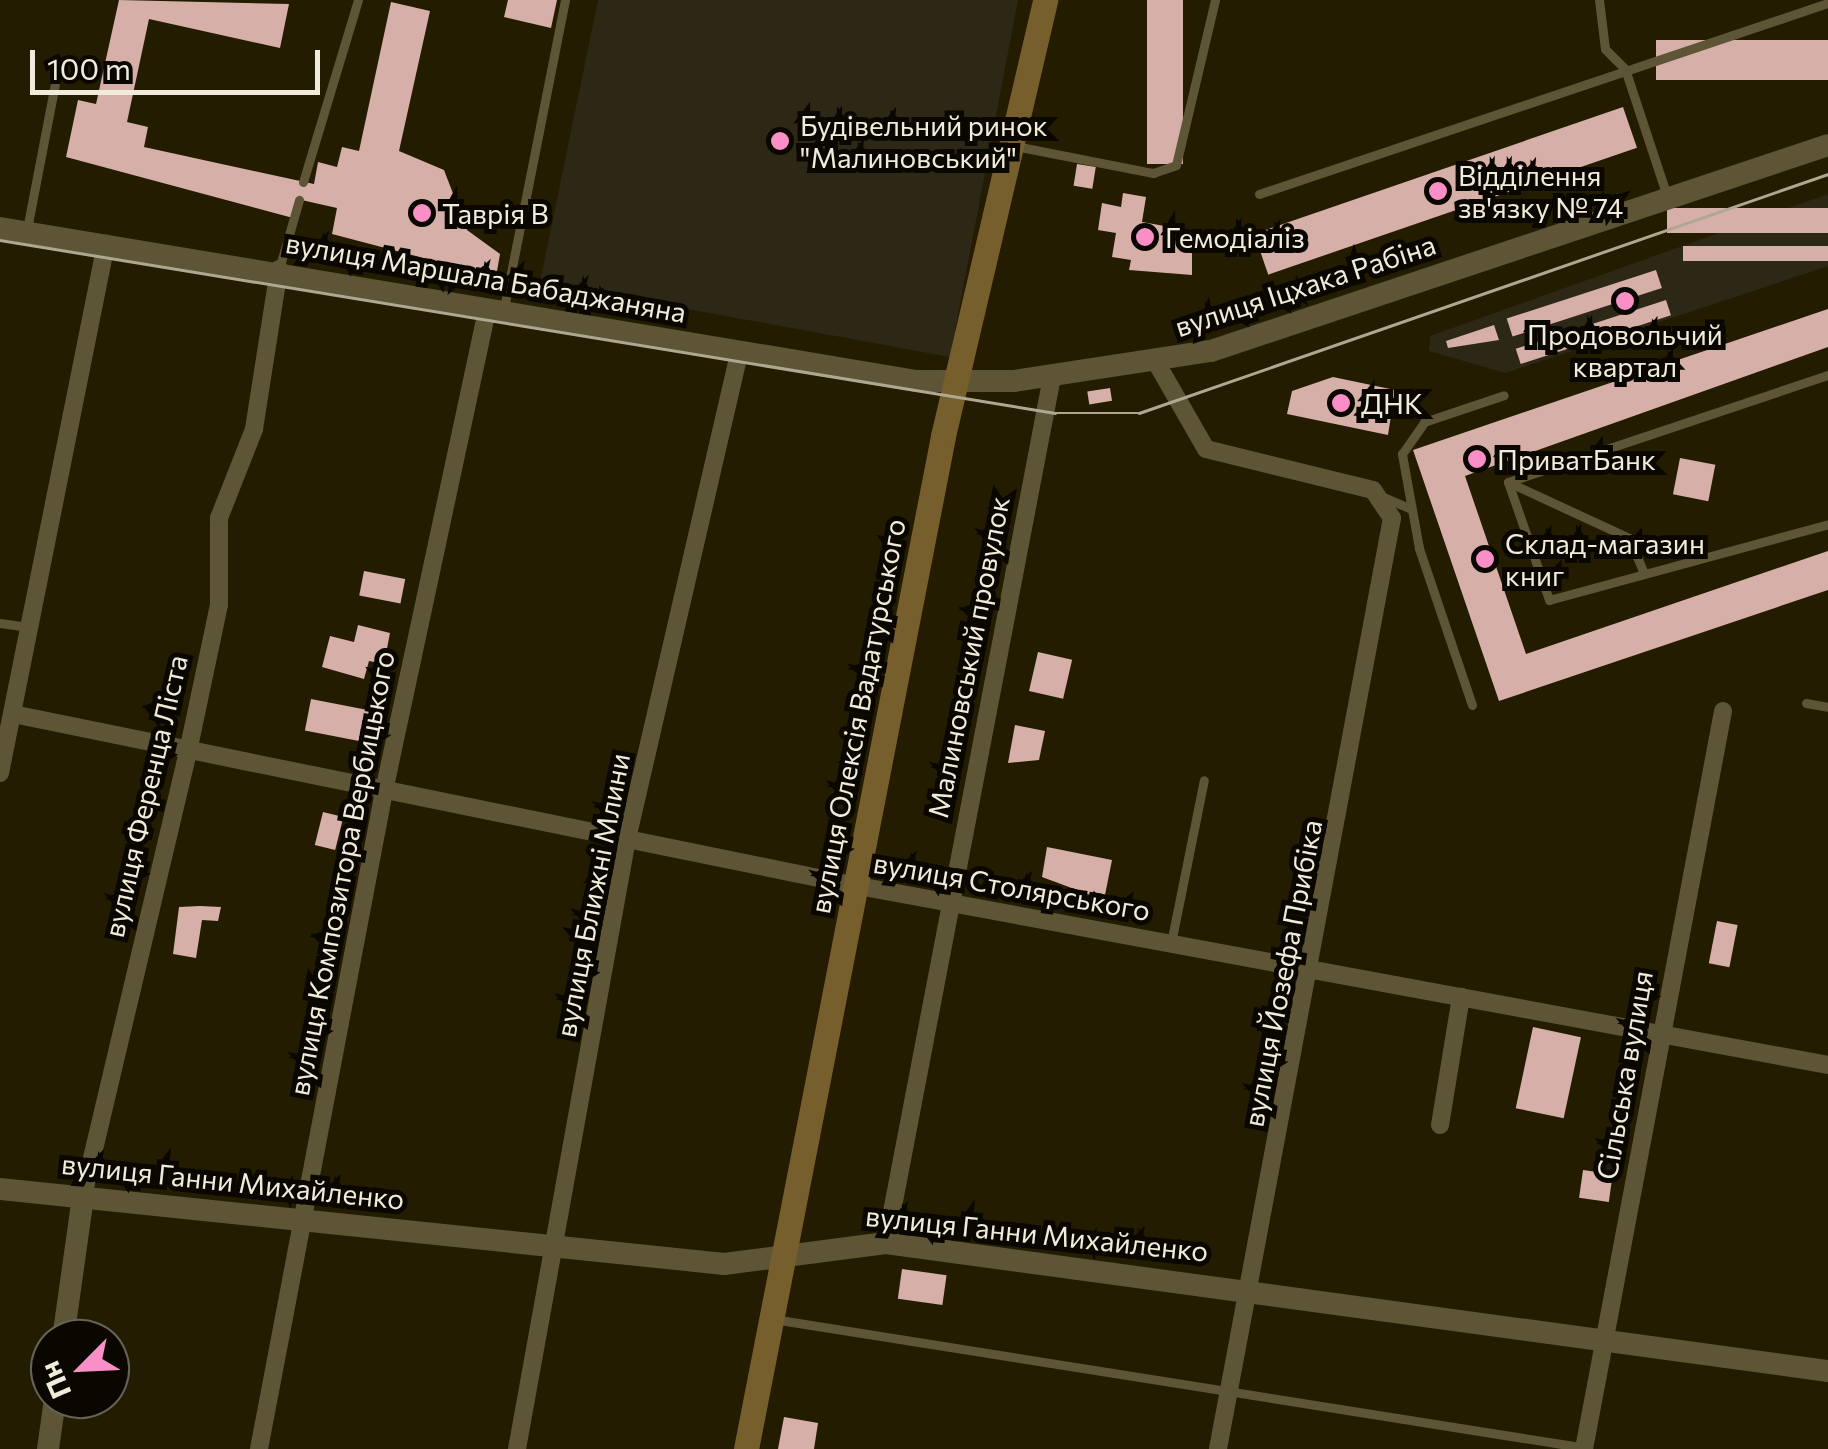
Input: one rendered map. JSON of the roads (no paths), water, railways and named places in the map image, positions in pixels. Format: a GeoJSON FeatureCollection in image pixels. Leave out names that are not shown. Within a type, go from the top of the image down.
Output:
{"type":"FeatureCollection","features":[{"type":"Feature","properties":{"kind":"main road","name":"вулиця Олексія Вадатурського"},"geometry":{"type":"LineString","coordinates":[[746,1449],[778,1259],[854,886],[1044,0]]}},
{"type":"Feature","properties":{"kind":"street","name":"вулиця Іцхака Рабіна"},"geometry":{"type":"LineString","coordinates":[[962,383],[1052,377],[1156,362],[1828,145]]}},
{"type":"Feature","properties":{"kind":"street","name":"вулиця Маршала Бабаджаняна"},"geometry":{"type":"LineString","coordinates":[[0,228],[279,269],[738,354],[962,383]]}},
{"type":"Feature","properties":{"kind":"street"},"geometry":{"type":"LineString","coordinates":[[0,773],[106,244]]}},
{"type":"Feature","properties":{"kind":"street","name":"вулиця Ференца Ліста"},"geometry":{"type":"LineString","coordinates":[[66,1319],[83,1196],[190,747],[219,605],[219,518],[254,430],[279,269]]}},
{"type":"Feature","properties":{"kind":"street","name":"вулиця Композитора Вербицького"},"geometry":{"type":"LineString","coordinates":[[259,1449],[299,1218],[384,790],[496,310]]}},
{"type":"Feature","properties":{"kind":"street","name":"вулиця Ближні Млини"},"geometry":{"type":"LineString","coordinates":[[517,1449],[558,1244],[627,840],[738,354]]}},
{"type":"Feature","properties":{"kind":"street"},"geometry":{"type":"LineString","coordinates":[[1156,362],[1206,450],[1386,502]]}},
{"type":"Feature","properties":{"kind":"street","name":"Малиновський провулок"},"geometry":{"type":"LineString","coordinates":[[886,1243],[1052,377]]}},
{"type":"Feature","properties":{"kind":"street","name":"вулиця Йозефа Прибіка"},"geometry":{"type":"LineString","coordinates":[[1218,1449],[1312,970],[1386,502]]}},
{"type":"Feature","properties":{"kind":"street","name":"Сільська вулиця"},"geometry":{"type":"LineString","coordinates":[[1584,1448],[1723,712]]}},
{"type":"Feature","properties":{"kind":"street","name":"вулиця Столярського"},"geometry":{"type":"LineString","coordinates":[[13,714],[190,747],[854,886],[1828,1064]]}},
{"type":"Feature","properties":{"kind":"street"},"geometry":{"type":"LineString","coordinates":[[1440,1125],[1461,997]]}},
{"type":"Feature","properties":{"kind":"street","name":"вулиця Ганни Михайленко"},"geometry":{"type":"LineString","coordinates":[[0,1188],[724,1264],[778,1259],[840,1242],[886,1243],[1251,1287],[1828,1371]]}},
{"type":"Feature","properties":{"kind":"street"},"geometry":{"type":"LineString","coordinates":[[48,1449],[52,1419]]}},
{"type":"Feature","properties":{"kind":"lane"},"geometry":{"type":"LineString","coordinates":[[303,182],[358,0]]}},
{"type":"Feature","properties":{"kind":"lane"},"geometry":{"type":"LineString","coordinates":[[496,310],[565,0]]}},
{"type":"Feature","properties":{"kind":"lane"},"geometry":{"type":"LineString","coordinates":[[1015,146],[1153,173],[1176,165],[1214,0]]}},
{"type":"Feature","properties":{"kind":"lane"},"geometry":{"type":"LineString","coordinates":[[1599,0],[1605,49],[1625,68],[1667,196]]}},
{"type":"Feature","properties":{"kind":"lane"},"geometry":{"type":"LineString","coordinates":[[1259,194],[1828,3]]}},
{"type":"Feature","properties":{"kind":"lane"},"geometry":{"type":"LineString","coordinates":[[26,232],[55,84]]}},
{"type":"Feature","properties":{"kind":"lane"},"geometry":{"type":"LineString","coordinates":[[279,269],[299,200]]}},
{"type":"Feature","properties":{"kind":"lane"},"geometry":{"type":"LineString","coordinates":[[1508,482],[1828,375]]}},
{"type":"Feature","properties":{"kind":"lane"},"geometry":{"type":"LineString","coordinates":[[1472,705],[1411,509],[1402,454],[1413,428],[1504,395]]}},
{"type":"Feature","properties":{"kind":"lane"},"geometry":{"type":"LineString","coordinates":[[1508,482],[1629,538],[1644,574]]}},
{"type":"Feature","properties":{"kind":"lane"},"geometry":{"type":"LineString","coordinates":[[1508,482],[1548,600],[1828,524]]}},
{"type":"Feature","properties":{"kind":"lane"},"geometry":{"type":"LineString","coordinates":[[1386,502],[1411,509]]}},
{"type":"Feature","properties":{"kind":"lane"},"geometry":{"type":"LineString","coordinates":[[0,623],[30,628]]}},
{"type":"Feature","properties":{"kind":"lane"},"geometry":{"type":"LineString","coordinates":[[1806,704],[1828,707]]}},
{"type":"Feature","properties":{"kind":"lane"},"geometry":{"type":"LineString","coordinates":[[1171,943],[1204,780]]}},
{"type":"Feature","properties":{"kind":"lane"},"geometry":{"type":"LineString","coordinates":[[770,1319],[1230,1386],[1592,1449]]}},
{"type":"Feature","properties":{"kind":"tram line"},"geometry":{"type":"LineString","coordinates":[[0,240],[1055,413],[1139,413],[1828,174]]}},
{"type":"Feature","properties":{"kind":"place","name":"Будівельний ринок \"Малиновський\""},"geometry":{"type":"Point","coordinates":[780,141]}},
{"type":"Feature","properties":{"kind":"place","name":"Відділення зв'язку № 74"},"geometry":{"type":"Point","coordinates":[1438,191]}},
{"type":"Feature","properties":{"kind":"place","name":"Таврія В"},"geometry":{"type":"Point","coordinates":[422,213]}},
{"type":"Feature","properties":{"kind":"place","name":"Гемодіаліз"},"geometry":{"type":"Point","coordinates":[1145,237]}},
{"type":"Feature","properties":{"kind":"place","name":"Продовольчий квартал"},"geometry":{"type":"Point","coordinates":[1625,301]}},
{"type":"Feature","properties":{"kind":"place","name":"ДНК"},"geometry":{"type":"Point","coordinates":[1341,403]}},
{"type":"Feature","properties":{"kind":"place","name":"ПриватБанк"},"geometry":{"type":"Point","coordinates":[1477,459]}},
{"type":"Feature","properties":{"kind":"place","name":"Склад-магазин книг"},"geometry":{"type":"Point","coordinates":[1485,559]}}]}
